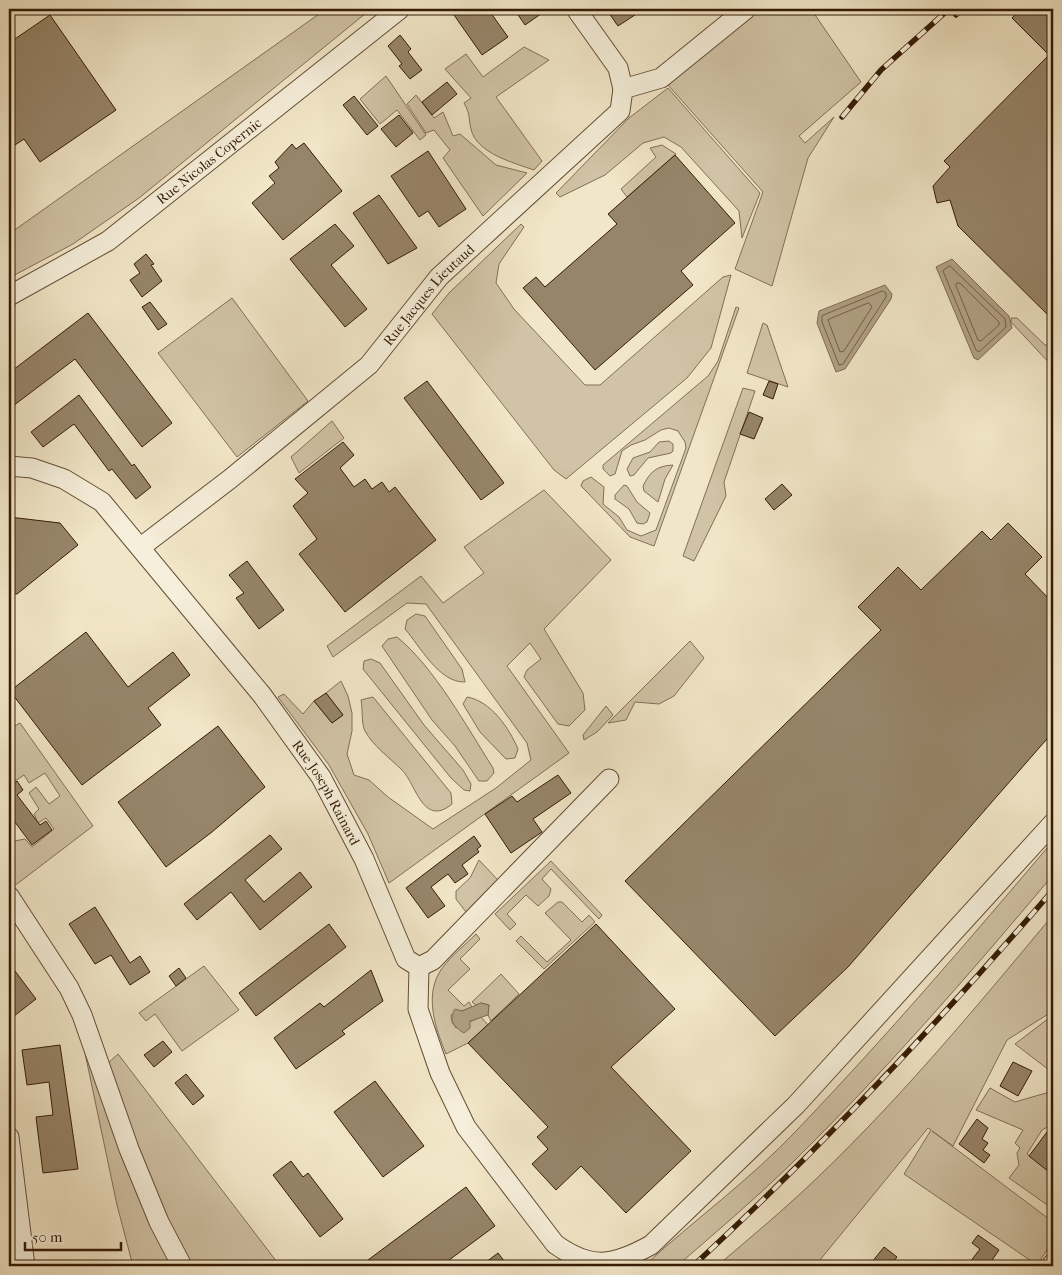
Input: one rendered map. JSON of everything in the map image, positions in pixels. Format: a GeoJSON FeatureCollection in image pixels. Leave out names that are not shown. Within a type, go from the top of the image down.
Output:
{"type":"FeatureCollection","features":[{"type":"Feature","properties":{"kind":"street","name":"Rue Nicolas Copernic"},"geometry":{"type":"LineString","coordinates":[[9,296],[108,241],[400,9]]}},
{"type":"Feature","properties":{"kind":"street","name":"Rue Jacques Lieutaud"},"geometry":{"type":"LineString","coordinates":[[141,547],[230,479],[369,365],[440,277],[620,111],[623,89],[618,68],[576,9]]}},
{"type":"Feature","properties":{"kind":"street"},"geometry":{"type":"LineString","coordinates":[[623,89],[661,78],[746,9]]}},
{"type":"Feature","properties":{"kind":"street","name":"Rue Joseph Rainard"},"geometry":{"type":"LineString","coordinates":[[9,466],[32,468],[64,479],[102,502],[141,547],[262,696],[320,776],[364,859],[406,959],[419,966]]}},
{"type":"Feature","properties":{"kind":"street"},"geometry":{"type":"LineString","coordinates":[[609,779],[432,960],[419,966],[418,1010],[440,1073],[466,1127],[555,1244],[573,1257],[591,1263],[609,1262],[625,1258],[651,1245],[796,1105],[1053,823]]}},
{"type":"Feature","properties":{"kind":"street"},"geometry":{"type":"LineString","coordinates":[[9,896],[69,988],[82,1015],[129,1149],[159,1222],[182,1266]]}},
{"type":"Feature","properties":{"kind":"street"},"geometry":{"type":"LineString","coordinates":[[9,1137],[25,1266]]}},
{"type":"Feature","properties":{"kind":"shaded area"},"geometry":{"type":"Polygon","coordinates":[[[326,9],[371,9],[139,198],[73,244],[9,278],[9,234],[326,9]]]}},
{"type":"Feature","properties":{"kind":"shaded area"},"geometry":{"type":"Polygon","coordinates":[[[756,9],[811,9],[861,82],[799,136],[805,143],[834,117],[808,158],[772,286],[735,269],[763,192],[668,85],[756,9]]]}},
{"type":"Feature","properties":{"kind":"shaded area"},"geometry":{"type":"Polygon","coordinates":[[[524,47],[549,60],[496,97],[542,161],[534,170],[497,156],[480,145],[474,137],[464,103],[471,98],[445,69],[466,54],[483,77],[524,47]]]}},
{"type":"Feature","properties":{"kind":"shaded area"},"geometry":{"type":"Polygon","coordinates":[[[386,76],[426,135],[420,140],[397,110],[380,124],[360,99],[386,76]]]}},
{"type":"Feature","properties":{"kind":"shaded area"},"geometry":{"type":"Polygon","coordinates":[[[668,88],[760,193],[742,238],[739,211],[681,147],[664,137],[643,143],[605,175],[560,197],[556,193],[629,118],[668,88]]]}},
{"type":"Feature","properties":{"kind":"shaded area"},"geometry":{"type":"Polygon","coordinates":[[[416,95],[434,118],[443,112],[453,136],[460,134],[496,165],[527,173],[483,216],[443,158],[450,150],[434,130],[426,133],[407,104],[416,95]]]}},
{"type":"Feature","properties":{"kind":"shaded area"},"geometry":{"type":"Polygon","coordinates":[[[662,145],[676,154],[627,197],[621,189],[656,157],[650,148],[662,145]]]}},
{"type":"Feature","properties":{"kind":"shaded area"},"geometry":{"type":"Polygon","coordinates":[[[521,224],[524,227],[499,264],[496,283],[514,309],[585,385],[600,385],[723,277],[731,275],[711,348],[687,378],[566,479],[554,470],[432,314],[449,293],[521,224]]]}},
{"type":"Feature","properties":{"kind":"shaded area"},"geometry":{"type":"Polygon","coordinates":[[[232,298],[308,401],[237,457],[158,353],[232,298]]]}},
{"type":"Feature","properties":{"kind":"shaded area"},"geometry":{"type":"Polygon","coordinates":[[[736,307],[739,308],[654,546],[630,537],[581,486],[583,481],[591,477],[604,487],[603,504],[619,517],[627,530],[641,536],[656,530],[686,448],[685,442],[678,431],[669,428],[661,430],[622,451],[615,474],[610,476],[603,469],[603,465],[708,376],[718,361],[736,307]]]}},
{"type":"Feature","properties":{"kind":"shaded area"},"geometry":{"type":"Polygon","coordinates":[[[1011,318],[1017,318],[1045,345],[1053,346],[1053,367],[1011,322],[1011,318]]]}},
{"type":"Feature","properties":{"kind":"shaded area"},"geometry":{"type":"Polygon","coordinates":[[[763,323],[767,325],[788,387],[747,373],[763,323]]]}},
{"type":"Feature","properties":{"kind":"shaded area"},"geometry":{"type":"Polygon","coordinates":[[[743,388],[755,391],[724,482],[726,496],[694,561],[683,556],[743,388]]]}},
{"type":"Feature","properties":{"kind":"shaded area"},"geometry":{"type":"Polygon","coordinates":[[[332,421],[344,438],[299,473],[291,457],[332,421]]]}},
{"type":"Feature","properties":{"kind":"shaded area"},"geometry":{"type":"Polygon","coordinates":[[[669,441],[673,444],[673,451],[671,453],[648,458],[634,475],[630,476],[627,469],[633,458],[650,452],[659,442],[669,441]]]}},
{"type":"Feature","properties":{"kind":"shaded area"},"geometry":{"type":"Polygon","coordinates":[[[673,465],[665,479],[658,502],[644,491],[643,486],[648,477],[658,468],[673,465]]]}},
{"type":"Feature","properties":{"kind":"shaded area"},"geometry":{"type":"Polygon","coordinates":[[[624,485],[627,486],[637,502],[650,513],[647,522],[643,524],[637,523],[629,509],[615,499],[615,495],[624,485]]]}},
{"type":"Feature","properties":{"kind":"shaded area"},"geometry":{"type":"Polygon","coordinates":[[[544,490],[611,560],[544,629],[583,693],[585,710],[569,726],[558,724],[524,677],[527,670],[541,659],[530,643],[507,666],[569,753],[389,883],[368,834],[329,765],[278,697],[284,694],[303,714],[314,701],[332,723],[343,715],[326,693],[341,681],[348,696],[352,713],[352,731],[347,754],[354,775],[369,780],[388,797],[433,829],[496,788],[531,760],[527,743],[426,604],[407,603],[333,657],[327,646],[421,576],[443,603],[484,573],[464,547],[544,490]]]}},
{"type":"Feature","properties":{"kind":"shaded area"},"geometry":{"type":"Polygon","coordinates":[[[416,614],[425,616],[462,669],[465,682],[447,677],[439,670],[405,629],[407,620],[416,614]]]}},
{"type":"Feature","properties":{"kind":"shaded area"},"geometry":{"type":"Polygon","coordinates":[[[397,637],[424,664],[472,734],[493,768],[494,773],[487,781],[479,781],[455,746],[432,720],[382,646],[388,639],[397,637]]]}},
{"type":"Feature","properties":{"kind":"shaded area"},"geometry":{"type":"Polygon","coordinates":[[[690,641],[704,658],[674,696],[659,704],[635,702],[626,720],[608,723],[690,641]]]}},
{"type":"Feature","properties":{"kind":"shaded area"},"geometry":{"type":"Polygon","coordinates":[[[371,659],[380,663],[424,725],[463,770],[471,784],[470,791],[464,790],[451,778],[363,669],[364,661],[371,659]]]}},
{"type":"Feature","properties":{"kind":"shaded area"},"geometry":{"type":"Polygon","coordinates":[[[373,697],[451,793],[452,804],[442,810],[434,811],[427,807],[421,801],[407,776],[368,736],[363,724],[361,700],[373,697]]]}},
{"type":"Feature","properties":{"kind":"shaded area"},"geometry":{"type":"Polygon","coordinates":[[[467,697],[484,704],[504,724],[518,749],[515,758],[506,759],[480,732],[463,704],[467,697]]]}},
{"type":"Feature","properties":{"kind":"shaded area"},"geometry":{"type":"Polygon","coordinates":[[[606,706],[613,715],[597,732],[584,740],[583,735],[606,706]]]}},
{"type":"Feature","properties":{"kind":"shaded area"},"geometry":{"type":"Polygon","coordinates":[[[20,723],[93,826],[13,887],[9,881],[9,842],[25,839],[32,847],[54,829],[46,818],[38,823],[34,814],[39,809],[29,793],[36,787],[49,804],[60,796],[45,773],[29,783],[24,775],[9,785],[9,729],[20,723]]]}},
{"type":"Feature","properties":{"kind":"shaded area"},"geometry":{"type":"Polygon","coordinates":[[[1053,841],[1053,875],[892,1060],[825,1131],[776,1178],[677,1266],[644,1266],[741,1183],[797,1130],[895,1024],[1053,841]]]}},
{"type":"Feature","properties":{"kind":"shaded area"},"geometry":{"type":"Polygon","coordinates":[[[479,860],[498,880],[466,912],[456,899],[456,891],[470,878],[479,860]]]}},
{"type":"Feature","properties":{"kind":"shaded area"},"geometry":{"type":"Polygon","coordinates":[[[551,861],[602,915],[599,919],[551,869],[542,879],[551,889],[549,896],[538,906],[526,895],[507,914],[516,924],[510,930],[495,914],[551,861]]]}},
{"type":"Feature","properties":{"kind":"shaded area"},"geometry":{"type":"Polygon","coordinates":[[[558,902],[562,902],[582,922],[589,915],[595,922],[544,969],[516,941],[521,936],[547,962],[571,940],[545,913],[558,902]]]}},
{"type":"Feature","properties":{"kind":"shaded area"},"geometry":{"type":"Polygon","coordinates":[[[1053,915],[1053,1011],[1007,1040],[953,1146],[932,1131],[1053,1222],[1053,1241],[1037,1265],[904,1174],[931,1130],[928,1128],[815,1266],[717,1266],[800,1194],[867,1128],[931,1059],[1053,915]]]}},
{"type":"Feature","properties":{"kind":"shaded area"},"geometry":{"type":"Polygon","coordinates":[[[476,934],[480,939],[460,959],[470,969],[448,990],[464,1006],[469,1002],[472,1007],[451,1015],[452,1022],[456,1028],[481,1017],[488,1025],[468,1043],[446,1054],[435,1021],[432,999],[433,988],[443,967],[476,934]]]}},
{"type":"Feature","properties":{"kind":"shaded area"},"geometry":{"type":"Polygon","coordinates":[[[204,966],[239,1010],[182,1051],[155,1014],[146,1021],[139,1013],[204,966]]]}},
{"type":"Feature","properties":{"kind":"shaded area"},"geometry":{"type":"Polygon","coordinates":[[[501,974],[519,994],[491,1021],[488,1015],[489,1005],[481,1003],[476,1005],[472,1002],[501,974]]]}},
{"type":"Feature","properties":{"kind":"shaded area"},"geometry":{"type":"Polygon","coordinates":[[[1053,1015],[1053,1073],[1015,1044],[1053,1015]]]}},
{"type":"Feature","properties":{"kind":"shaded area"},"geometry":{"type":"Polygon","coordinates":[[[78,1020],[177,1266],[133,1266],[117,1205],[78,1020]]]}},
{"type":"Feature","properties":{"kind":"shaded area"},"geometry":{"type":"Polygon","coordinates":[[[118,1054],[280,1266],[189,1266],[165,1219],[105,1066],[118,1054]]]}},
{"type":"Feature","properties":{"kind":"shaded area"},"geometry":{"type":"Polygon","coordinates":[[[990,1088],[1015,1102],[1053,1091],[1053,1124],[1042,1130],[1027,1154],[1053,1175],[1053,1209],[1009,1178],[1019,1165],[1017,1153],[1020,1148],[1015,1143],[1023,1130],[976,1110],[990,1088]]]}},
{"type":"Feature","properties":{"kind":"water"},"geometry":{"type":"Polygon","coordinates":[[[952,259],[1009,316],[1012,328],[978,360],[974,358],[936,267],[952,259]]]}},
{"type":"Feature","properties":{"kind":"water"},"geometry":{"type":"Polygon","coordinates":[[[885,285],[892,294],[891,299],[845,369],[836,372],[817,323],[819,311],[885,285]]]}},
{"type":"Feature","properties":{"kind":"water"},"geometry":{"type":"Polygon","coordinates":[[[481,1003],[489,1005],[488,1015],[470,1021],[470,1028],[464,1033],[457,1028],[452,1020],[455,1009],[462,1011],[481,1003]]]}},
{"type":"Feature","properties":{"kind":"building"},"geometry":{"type":"Polygon","coordinates":[[[463,9],[467,15],[476,9],[488,9],[508,37],[482,55],[454,15],[463,9]]]}},
{"type":"Feature","properties":{"kind":"building"},"geometry":{"type":"Polygon","coordinates":[[[514,9],[548,9],[525,25],[514,9]]]}},
{"type":"Feature","properties":{"kind":"building"},"geometry":{"type":"Polygon","coordinates":[[[606,9],[644,9],[618,26],[606,9]]]}},
{"type":"Feature","properties":{"kind":"building"},"geometry":{"type":"Polygon","coordinates":[[[1021,9],[1053,9],[1053,320],[958,226],[950,200],[937,203],[933,186],[950,167],[944,161],[1049,55],[1012,18],[1021,9]]]}},
{"type":"Feature","properties":{"kind":"building"},"geometry":{"type":"Polygon","coordinates":[[[50,15],[116,110],[40,162],[24,139],[9,149],[9,43],[50,15]]]}},
{"type":"Feature","properties":{"kind":"building"},"geometry":{"type":"Polygon","coordinates":[[[400,35],[411,49],[408,52],[422,70],[410,79],[399,66],[402,64],[388,46],[400,35]]]}},
{"type":"Feature","properties":{"kind":"building"},"geometry":{"type":"Polygon","coordinates":[[[447,82],[457,94],[432,115],[422,102],[447,82]]]}},
{"type":"Feature","properties":{"kind":"building"},"geometry":{"type":"Polygon","coordinates":[[[354,96],[378,126],[367,135],[343,105],[354,96]]]}},
{"type":"Feature","properties":{"kind":"building"},"geometry":{"type":"Polygon","coordinates":[[[399,115],[413,133],[396,147],[381,129],[399,115]]]}},
{"type":"Feature","properties":{"kind":"building"},"geometry":{"type":"Polygon","coordinates":[[[304,143],[342,191],[283,240],[252,203],[275,183],[269,176],[279,168],[275,162],[292,144],[296,149],[304,143]]]}},
{"type":"Feature","properties":{"kind":"building"},"geometry":{"type":"Polygon","coordinates":[[[428,151],[466,209],[439,227],[428,211],[419,217],[391,176],[428,151]]]}},
{"type":"Feature","properties":{"kind":"building"},"geometry":{"type":"Polygon","coordinates":[[[675,155],[735,223],[681,271],[693,285],[595,370],[523,288],[536,277],[545,287],[617,224],[608,214],[675,155]]]}},
{"type":"Feature","properties":{"kind":"building"},"geometry":{"type":"Polygon","coordinates":[[[379,195],[417,248],[388,264],[353,213],[379,195]]]}},
{"type":"Feature","properties":{"kind":"building"},"geometry":{"type":"Polygon","coordinates":[[[335,224],[354,246],[331,265],[367,309],[345,327],[290,259],[335,224]]]}},
{"type":"Feature","properties":{"kind":"building"},"geometry":{"type":"Polygon","coordinates":[[[146,254],[154,264],[151,265],[162,281],[142,297],[130,280],[140,273],[134,264],[146,254]]]}},
{"type":"Feature","properties":{"kind":"building"},"geometry":{"type":"Polygon","coordinates":[[[150,302],[167,324],[158,330],[142,307],[150,302]]]}},
{"type":"Feature","properties":{"kind":"building"},"geometry":{"type":"Polygon","coordinates":[[[88,313],[172,423],[142,447],[75,359],[9,409],[9,373],[88,313]]]}},
{"type":"Feature","properties":{"kind":"building"},"geometry":{"type":"Polygon","coordinates":[[[427,381],[504,483],[481,500],[404,398],[427,381]]]}},
{"type":"Feature","properties":{"kind":"building"},"geometry":{"type":"Polygon","coordinates":[[[769,381],[778,384],[773,399],[763,395],[769,381]]]}},
{"type":"Feature","properties":{"kind":"building"},"geometry":{"type":"Polygon","coordinates":[[[79,395],[132,466],[134,464],[151,487],[136,499],[112,469],[109,471],[74,424],[43,447],[31,432],[79,395]]]}},
{"type":"Feature","properties":{"kind":"building"},"geometry":{"type":"Polygon","coordinates":[[[749,412],[763,418],[754,439],[740,434],[749,412]]]}},
{"type":"Feature","properties":{"kind":"building"},"geometry":{"type":"Polygon","coordinates":[[[343,442],[354,455],[340,468],[354,487],[365,479],[372,489],[382,482],[389,492],[395,487],[436,540],[345,612],[299,554],[317,539],[293,506],[308,493],[295,479],[343,442]]]}},
{"type":"Feature","properties":{"kind":"building"},"geometry":{"type":"Polygon","coordinates":[[[782,484],[792,495],[774,510],[765,499],[782,484]]]}},
{"type":"Feature","properties":{"kind":"building"},"geometry":{"type":"Polygon","coordinates":[[[9,517],[60,523],[78,545],[17,594],[9,593],[9,517]]]}},
{"type":"Feature","properties":{"kind":"building"},"geometry":{"type":"Polygon","coordinates":[[[1008,523],[1042,557],[1025,574],[1053,603],[1053,732],[848,967],[775,1036],[625,881],[881,630],[858,607],[898,567],[921,590],[982,531],[991,540],[1008,523]]]}},
{"type":"Feature","properties":{"kind":"building"},"geometry":{"type":"Polygon","coordinates":[[[247,561],[284,610],[259,629],[236,598],[244,593],[229,575],[247,561]]]}},
{"type":"Feature","properties":{"kind":"building"},"geometry":{"type":"Polygon","coordinates":[[[86,632],[128,687],[173,652],[190,675],[148,708],[161,725],[82,785],[10,691],[86,632]]]}},
{"type":"Feature","properties":{"kind":"building"},"geometry":{"type":"Polygon","coordinates":[[[326,693],[343,715],[332,723],[314,701],[326,693]]]}},
{"type":"Feature","properties":{"kind":"building"},"geometry":{"type":"Polygon","coordinates":[[[218,726],[265,787],[212,832],[166,867],[118,802],[218,726]]]}},
{"type":"Feature","properties":{"kind":"building"},"geometry":{"type":"Polygon","coordinates":[[[558,775],[571,793],[533,819],[542,832],[511,853],[485,814],[512,796],[517,802],[558,775]]]}},
{"type":"Feature","properties":{"kind":"building"},"geometry":{"type":"Polygon","coordinates":[[[17,781],[23,790],[17,795],[40,825],[46,821],[52,830],[32,845],[9,814],[9,783],[11,786],[17,781]]]}},
{"type":"Feature","properties":{"kind":"building"},"geometry":{"type":"Polygon","coordinates":[[[270,835],[282,849],[245,880],[264,902],[300,872],[312,887],[260,930],[231,892],[197,920],[184,904],[270,835]]]}},
{"type":"Feature","properties":{"kind":"building"},"geometry":{"type":"Polygon","coordinates":[[[474,836],[481,846],[477,849],[479,852],[462,865],[468,874],[455,883],[448,874],[431,887],[445,906],[428,918],[406,888],[474,836]]]}},
{"type":"Feature","properties":{"kind":"building"},"geometry":{"type":"Polygon","coordinates":[[[95,907],[130,963],[140,956],[150,972],[130,985],[111,955],[95,964],[69,924],[95,907]]]}},
{"type":"Feature","properties":{"kind":"building"},"geometry":{"type":"Polygon","coordinates":[[[329,924],[346,947],[256,1016],[239,993],[329,924]]]}},
{"type":"Feature","properties":{"kind":"building"},"geometry":{"type":"Polygon","coordinates":[[[596,924],[675,1009],[611,1067],[691,1151],[626,1213],[581,1166],[556,1190],[532,1164],[548,1149],[537,1137],[548,1127],[468,1043],[596,924]]]}},
{"type":"Feature","properties":{"kind":"building"},"geometry":{"type":"Polygon","coordinates":[[[9,963],[36,999],[9,1020],[9,963]]]}},
{"type":"Feature","properties":{"kind":"building"},"geometry":{"type":"Polygon","coordinates":[[[179,968],[186,978],[176,986],[169,976],[179,968]]]}},
{"type":"Feature","properties":{"kind":"building"},"geometry":{"type":"Polygon","coordinates":[[[371,970],[383,1001],[342,1031],[345,1034],[296,1069],[274,1038],[320,1003],[324,1007],[371,970]]]}},
{"type":"Feature","properties":{"kind":"building"},"geometry":{"type":"Polygon","coordinates":[[[163,1041],[172,1052],[154,1067],[144,1055],[163,1041]]]}},
{"type":"Feature","properties":{"kind":"building"},"geometry":{"type":"Polygon","coordinates":[[[60,1045],[78,1169],[43,1173],[36,1117],[53,1115],[49,1082],[27,1085],[22,1050],[60,1045]]]}},
{"type":"Feature","properties":{"kind":"building"},"geometry":{"type":"Polygon","coordinates":[[[1013,1062],[1032,1071],[1018,1096],[1000,1086],[1013,1062]]]}},
{"type":"Feature","properties":{"kind":"building"},"geometry":{"type":"Polygon","coordinates":[[[186,1074],[204,1096],[193,1105],[175,1083],[186,1074]]]}},
{"type":"Feature","properties":{"kind":"building"},"geometry":{"type":"Polygon","coordinates":[[[375,1081],[424,1146],[383,1177],[334,1112],[375,1081]]]}},
{"type":"Feature","properties":{"kind":"building"},"geometry":{"type":"Polygon","coordinates":[[[977,1119],[988,1128],[982,1139],[988,1143],[983,1150],[990,1155],[984,1163],[959,1144],[977,1119]]]}},
{"type":"Feature","properties":{"kind":"building"},"geometry":{"type":"Polygon","coordinates":[[[1047,1132],[1053,1137],[1053,1175],[1029,1156],[1047,1132]]]}},
{"type":"Feature","properties":{"kind":"building"},"geometry":{"type":"Polygon","coordinates":[[[291,1161],[303,1177],[308,1173],[343,1219],[320,1237],[273,1175],[291,1161]]]}},
{"type":"Feature","properties":{"kind":"building"},"geometry":{"type":"Polygon","coordinates":[[[466,1187],[495,1226],[441,1266],[360,1266],[466,1187]]]}},
{"type":"Feature","properties":{"kind":"building"},"geometry":{"type":"Polygon","coordinates":[[[978,1235],[999,1250],[988,1266],[967,1266],[980,1249],[972,1243],[978,1235]]]}},
{"type":"Feature","properties":{"kind":"building"},"geometry":{"type":"Polygon","coordinates":[[[884,1247],[897,1257],[890,1266],[878,1266],[872,1262],[884,1247]]]}},
{"type":"Feature","properties":{"kind":"building"},"geometry":{"type":"Polygon","coordinates":[[[498,1253],[508,1266],[481,1266],[498,1253]]]}},
{"type":"Feature","properties":{"kind":"railway"},"geometry":{"type":"LineString","coordinates":[[842,117],[881,70],[949,9]]}},
{"type":"Feature","properties":{"kind":"railway"},"geometry":{"type":"LineString","coordinates":[[956,15],[961,9]]}},
{"type":"Feature","properties":{"kind":"railway"},"geometry":{"type":"LineString","coordinates":[[693,1266],[833,1130],[923,1036],[1053,890]]}}]}
